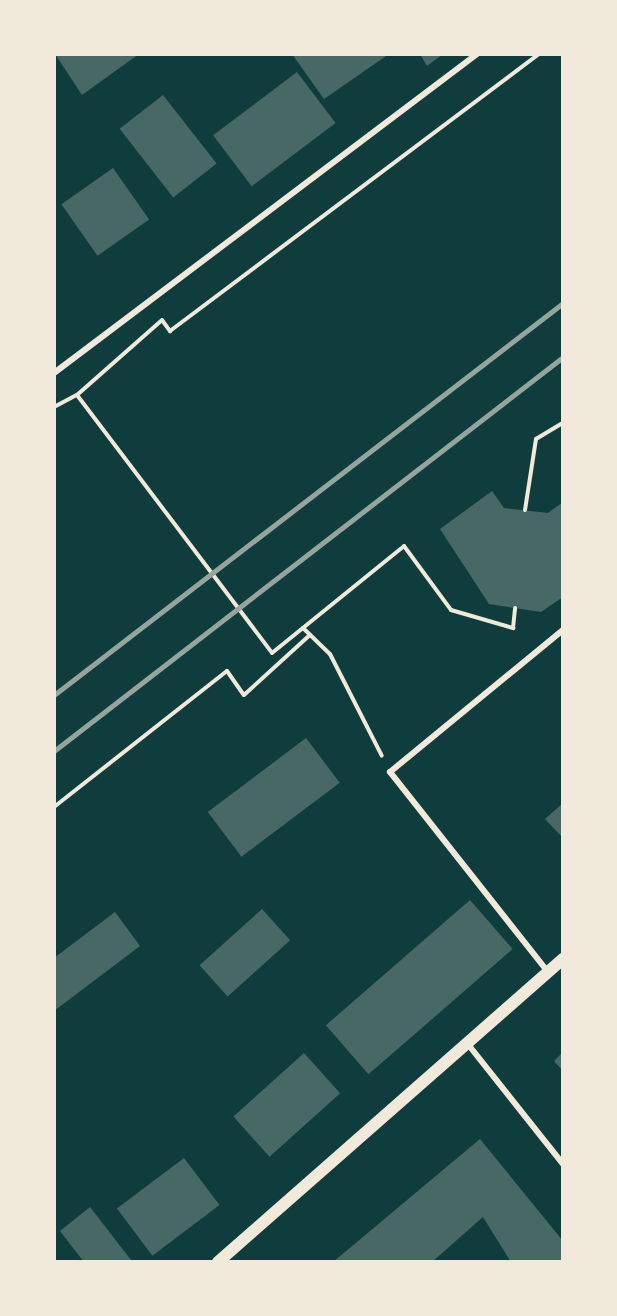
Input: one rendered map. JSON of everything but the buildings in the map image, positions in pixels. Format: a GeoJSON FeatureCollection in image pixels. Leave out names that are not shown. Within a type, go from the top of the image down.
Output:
{"type":"FeatureCollection","features":[{"type":"Feature","properties":{"kind":"main road"},"geometry":{"type":"LineString","coordinates":[[218,1262],[563,959]]}},
{"type":"Feature","properties":{"kind":"street"},"geometry":{"type":"LineString","coordinates":[[54,373],[477,54]]}},
{"type":"Feature","properties":{"kind":"street"},"geometry":{"type":"LineString","coordinates":[[549,972],[390,772],[563,630]]}},
{"type":"Feature","properties":{"kind":"street"},"geometry":{"type":"LineString","coordinates":[[467,1043],[563,1164]]}},
{"type":"Feature","properties":{"kind":"path"},"geometry":{"type":"LineString","coordinates":[[54,407],[77,395],[162,320],[170,331],[538,54]]}},
{"type":"Feature","properties":{"kind":"path"},"geometry":{"type":"LineString","coordinates":[[77,395],[272,653],[404,546],[451,610],[513,628],[515,608]]}},
{"type":"Feature","properties":{"kind":"path"},"geometry":{"type":"LineString","coordinates":[[525,510],[536,439],[563,423]]}},
{"type":"Feature","properties":{"kind":"path"},"geometry":{"type":"LineString","coordinates":[[303,628],[330,654],[390,772]]}},
{"type":"Feature","properties":{"kind":"path"},"geometry":{"type":"LineString","coordinates":[[54,807],[227,671],[244,695],[310,635]]}},
{"type":"Feature","properties":{"kind":"railway"},"geometry":{"type":"LineString","coordinates":[[54,695],[563,303]]}},
{"type":"Feature","properties":{"kind":"railway"},"geometry":{"type":"LineString","coordinates":[[54,751],[563,357]]}}]}
